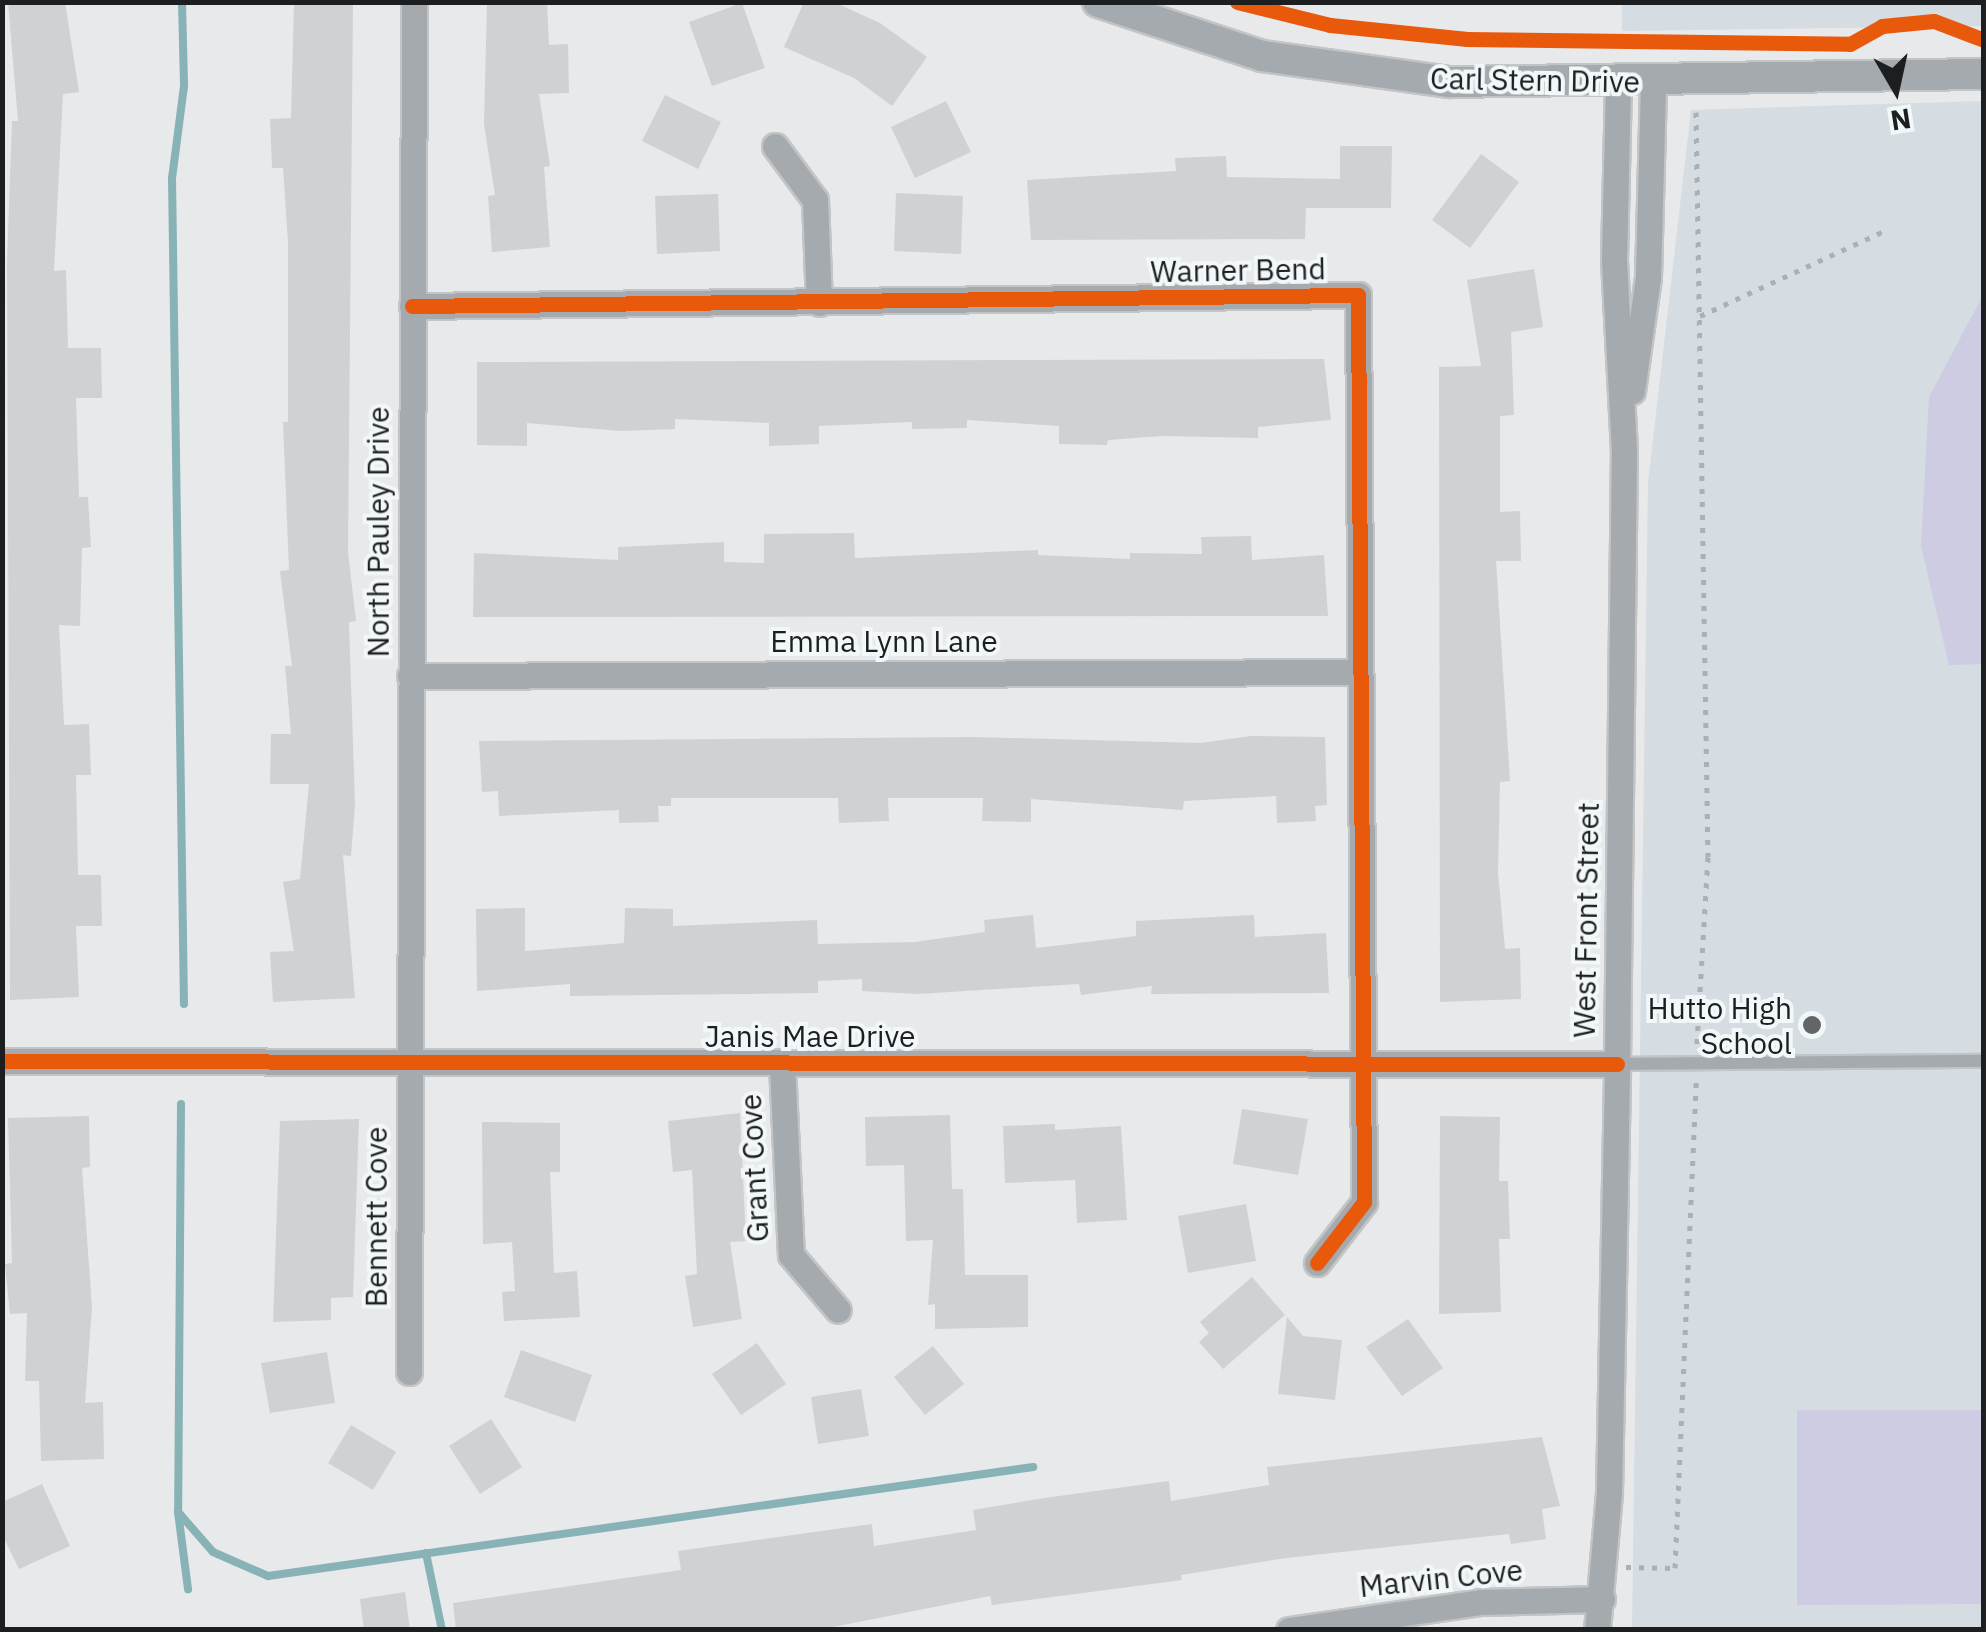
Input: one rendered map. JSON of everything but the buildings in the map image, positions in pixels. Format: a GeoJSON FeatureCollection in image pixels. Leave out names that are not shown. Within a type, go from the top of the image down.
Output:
{"type":"FeatureCollection","features":[{"type":"Feature","properties":{"kind":"street","name":"North Pauley Drive"},"geometry":{"type":"LineString","coordinates":[[408,1062],[414,2]]}},
{"type":"Feature","properties":{"kind":"street","name":"Carl Stern Drive"},"geometry":{"type":"LineString","coordinates":[[1098,2],[1328,70],[1449,82],[1653,82],[1984,74]]}},
{"type":"Feature","properties":{"kind":"street","name":"West Front Street"},"geometry":{"type":"LineString","coordinates":[[1597,1630],[1606,1565],[1617,1064],[1624,450],[1614,259],[1618,82]]}},
{"type":"Feature","properties":{"kind":"street","name":"West Front Street"},"geometry":{"type":"LineString","coordinates":[[1624,450],[1648,277],[1653,82]]}},
{"type":"Feature","properties":{"kind":"street"},"geometry":{"type":"LineString","coordinates":[[775,146],[815,200],[819,303]]}},
{"type":"Feature","properties":{"kind":"street","name":"Warner Bend"},"geometry":{"type":"LineString","coordinates":[[412,306],[1358,296],[1364,1202],[1318,1263]]}},
{"type":"Feature","properties":{"kind":"street","name":"Emma Lynn Lane"},"geometry":{"type":"LineString","coordinates":[[410,676],[1359,672]]}},
{"type":"Feature","properties":{"kind":"street","name":"Janis Mae Drive"},"geometry":{"type":"LineString","coordinates":[[2,1060],[1617,1064]]}},
{"type":"Feature","properties":{"kind":"street","name":"Bennett Cove"},"geometry":{"type":"LineString","coordinates":[[408,1062],[409,1372]]}},
{"type":"Feature","properties":{"kind":"street","name":"Grant Cove"},"geometry":{"type":"LineString","coordinates":[[782,1064],[791,1255],[838,1310]]}},
{"type":"Feature","properties":{"kind":"street","name":"Marvin Cove"},"geometry":{"type":"LineString","coordinates":[[1289,1630],[1480,1602],[1602,1600]]}},
{"type":"Feature","properties":{"kind":"lane"},"geometry":{"type":"LineString","coordinates":[[1617,1064],[1984,1062]]}},
{"type":"Feature","properties":{"kind":"path"},"geometry":{"type":"LineString","coordinates":[[1606,1565],[1675,1568],[1708,856],[1696,112]]}},
{"type":"Feature","properties":{"kind":"path"},"geometry":{"type":"LineString","coordinates":[[1700,316],[1888,230]]}},
{"type":"Feature","properties":{"kind":"shaded area"},"geometry":{"type":"Polygon","coordinates":[[[1622,3],[1983,3],[1983,26],[1622,31],[1622,3]]]}},
{"type":"Feature","properties":{"kind":"shaded area","name":"Hutto High School"},"geometry":{"type":"Polygon","coordinates":[[[1983,101],[1983,1629],[1632,1630],[1648,483],[1691,110],[1983,101]]]}},
{"type":"Feature","properties":{"kind":"shaded area"},"geometry":{"type":"Polygon","coordinates":[[[1983,295],[1983,664],[1949,665],[1921,546],[1929,397],[1983,295]]]}},
{"type":"Feature","properties":{"kind":"shaded area"},"geometry":{"type":"Polygon","coordinates":[[[1797,1410],[1983,1410],[1983,1604],[1797,1605],[1797,1410]]]}},
{"type":"Feature","properties":{"kind":"waterway"},"geometry":{"type":"LineString","coordinates":[[182,2],[184,86],[172,178],[184,1004]]}},
{"type":"Feature","properties":{"kind":"waterway"},"geometry":{"type":"LineString","coordinates":[[181,1104],[178,1512],[188,1589]]}},
{"type":"Feature","properties":{"kind":"waterway"},"geometry":{"type":"LineString","coordinates":[[178,1512],[213,1552],[268,1576],[1033,1467]]}},
{"type":"Feature","properties":{"kind":"waterway"},"geometry":{"type":"LineString","coordinates":[[426,1553],[442,1630]]}},
{"type":"Feature","properties":{"kind":"cycle path"},"geometry":{"type":"LineString","coordinates":[[1237,2],[1330,25],[1467,39],[1850,44],[1882,26],[1934,21],[1984,40]]}},
{"type":"Feature","properties":{"kind":"cycle path"},"geometry":{"type":"LineString","coordinates":[[412,306],[1358,295],[1364,1202],[1317,1263]]}},
{"type":"Feature","properties":{"kind":"cycle path"},"geometry":{"type":"LineString","coordinates":[[2,1061],[1617,1064]]}},
{"type":"Feature","properties":{"kind":"place","name":"Hutto High School"},"geometry":{"type":"Point","coordinates":[1812,1025]}}]}
